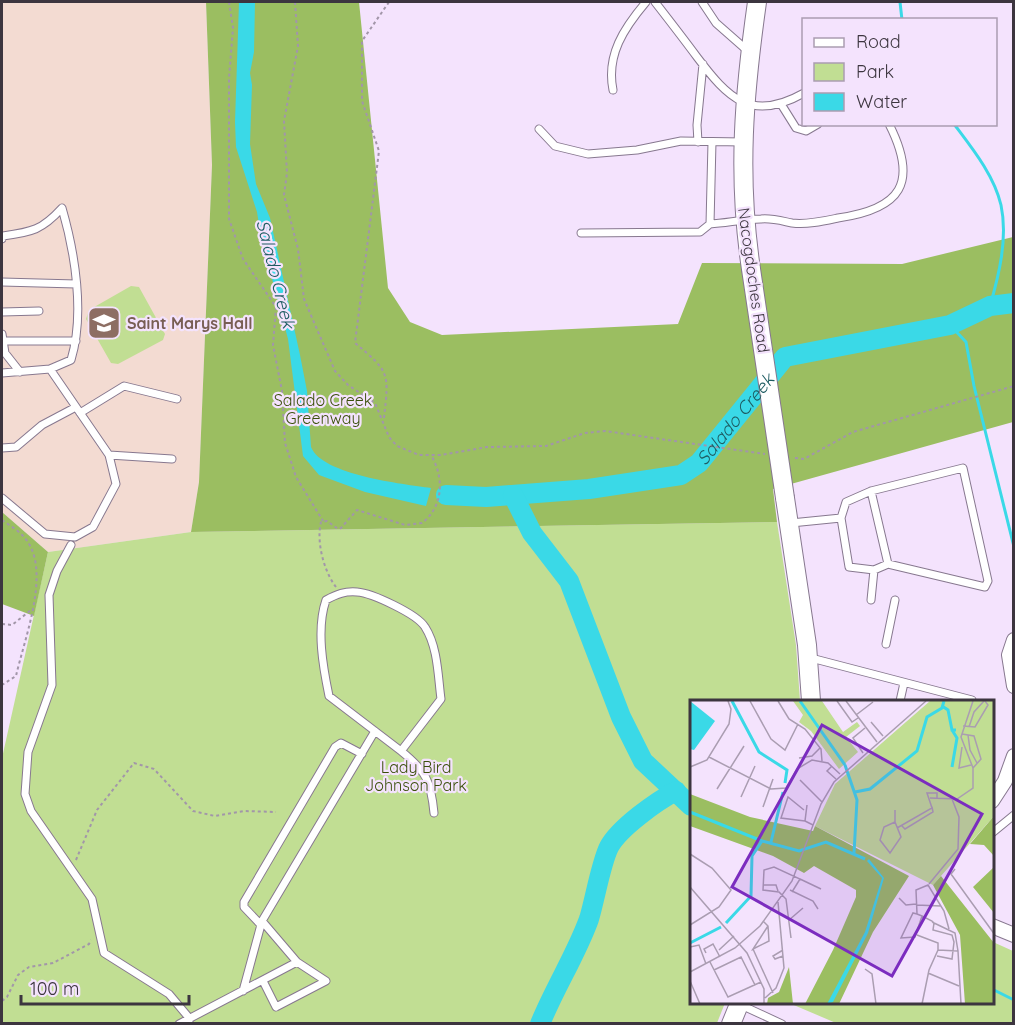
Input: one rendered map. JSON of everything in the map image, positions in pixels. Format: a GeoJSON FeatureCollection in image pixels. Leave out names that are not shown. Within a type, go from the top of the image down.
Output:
{"type":"FeatureCollection","features":[{"type":"Feature","properties":{"kind":"main road","name":"Nacogdoches Road"},"geometry":{"type":"LineString","coordinates":[[757,2],[745,104],[742,194],[808,658],[811,700]]}},
{"type":"Feature","properties":{"kind":"main road"},"geometry":{"type":"LineString","coordinates":[[731,1023],[739,1004]]}},
{"type":"Feature","properties":{"kind":"street"},"geometry":{"type":"LineString","coordinates":[[1014,640],[1009,655],[1014,686]]}},
{"type":"Feature","properties":{"kind":"street"},"geometry":{"type":"LineString","coordinates":[[994,799],[1005,781],[1014,756]]}},
{"type":"Feature","properties":{"kind":"street"},"geometry":{"type":"LineString","coordinates":[[994,926],[1014,935]]}},
{"type":"Feature","properties":{"kind":"lane"},"geometry":{"type":"LineString","coordinates":[[614,90],[611,77],[615,46],[627,24],[646,2]]}},
{"type":"Feature","properties":{"kind":"lane"},"geometry":{"type":"LineString","coordinates":[[656,2],[722,89],[745,104],[774,106],[802,94]]}},
{"type":"Feature","properties":{"kind":"lane"},"geometry":{"type":"LineString","coordinates":[[702,2],[716,23],[750,53]]}},
{"type":"Feature","properties":{"kind":"lane"},"geometry":{"type":"LineString","coordinates":[[698,142],[697,125],[703,64]]}},
{"type":"Feature","properties":{"kind":"lane"},"geometry":{"type":"LineString","coordinates":[[781,104],[796,128],[806,131],[815,126]]}},
{"type":"Feature","properties":{"kind":"lane"},"geometry":{"type":"LineString","coordinates":[[581,233],[700,232],[710,224],[758,218],[793,223],[866,214],[885,206],[900,190],[904,172],[901,147],[891,126]]}},
{"type":"Feature","properties":{"kind":"lane"},"geometry":{"type":"LineString","coordinates":[[539,129],[555,147],[588,154],[698,142],[743,142]]}},
{"type":"Feature","properties":{"kind":"lane"},"geometry":{"type":"LineString","coordinates":[[710,224],[712,142]]}},
{"type":"Feature","properties":{"kind":"lane"},"geometry":{"type":"LineString","coordinates":[[2,239],[3,236],[40,228],[62,208],[74,251],[76,284],[76,341],[71,360],[50,369],[2,373]]}},
{"type":"Feature","properties":{"kind":"lane"},"geometry":{"type":"LineString","coordinates":[[2,282],[76,284]]}},
{"type":"Feature","properties":{"kind":"lane"},"geometry":{"type":"LineString","coordinates":[[2,312],[39,311]]}},
{"type":"Feature","properties":{"kind":"lane"},"geometry":{"type":"LineString","coordinates":[[20,372],[5,353],[2,340],[76,341]]}},
{"type":"Feature","properties":{"kind":"lane"},"geometry":{"type":"LineString","coordinates":[[2,498],[45,534],[75,537],[93,527],[116,484],[109,455],[50,369]]}},
{"type":"Feature","properties":{"kind":"lane"},"geometry":{"type":"LineString","coordinates":[[2,448],[15,447],[42,425],[78,410],[124,386],[177,399]]}},
{"type":"Feature","properties":{"kind":"lane"},"geometry":{"type":"LineString","coordinates":[[109,455],[172,459]]}},
{"type":"Feature","properties":{"kind":"lane"},"geometry":{"type":"LineString","coordinates":[[963,468],[988,581],[985,587],[888,564],[874,570],[849,567],[841,518],[846,502],[871,491],[963,468]]}},
{"type":"Feature","properties":{"kind":"lane"},"geometry":{"type":"LineString","coordinates":[[871,491],[888,564]]}},
{"type":"Feature","properties":{"kind":"lane"},"geometry":{"type":"LineString","coordinates":[[789,523],[841,518]]}},
{"type":"Feature","properties":{"kind":"lane"},"geometry":{"type":"LineString","coordinates":[[71,545],[57,571],[49,595],[52,685],[28,752],[25,794],[31,811],[92,899],[104,953],[169,994],[190,1019]]}},
{"type":"Feature","properties":{"kind":"lane"},"geometry":{"type":"LineString","coordinates":[[871,600],[874,570]]}},
{"type":"Feature","properties":{"kind":"lane"},"geometry":{"type":"LineString","coordinates":[[401,751],[441,699],[433,647],[426,628],[415,616],[359,592],[340,593],[326,600],[323,610],[322,664],[330,696],[420,766],[431,787],[434,813]]}},
{"type":"Feature","properties":{"kind":"lane"},"geometry":{"type":"LineString","coordinates":[[886,644],[895,600]]}},
{"type":"Feature","properties":{"kind":"lane"},"geometry":{"type":"LineString","coordinates":[[808,658],[972,700]]}},
{"type":"Feature","properties":{"kind":"lane"},"geometry":{"type":"LineString","coordinates":[[900,700],[904,683]]}},
{"type":"Feature","properties":{"kind":"lane"},"geometry":{"type":"LineString","coordinates":[[243,991],[261,923],[375,731]]}},
{"type":"Feature","properties":{"kind":"lane"},"geometry":{"type":"LineString","coordinates":[[263,981],[276,1007],[326,981],[297,962],[244,907],[244,902],[335,747],[340,742],[362,754]]}},
{"type":"Feature","properties":{"kind":"lane"},"geometry":{"type":"LineString","coordinates":[[994,832],[1014,815]]}},
{"type":"Feature","properties":{"kind":"lane"},"geometry":{"type":"LineString","coordinates":[[179,1023],[297,962]]}},
{"type":"Feature","properties":{"kind":"lane"},"geometry":{"type":"LineString","coordinates":[[741,1004],[782,1023]]}},
{"type":"Feature","properties":{"kind":"path"},"geometry":{"type":"LineString","coordinates":[[229,2],[233,28],[229,78],[229,219],[243,259],[276,307],[273,345],[282,391],[285,443],[296,477],[323,521],[338,529],[357,510],[405,525],[422,523],[432,512],[441,478],[431,456]]}},
{"type":"Feature","properties":{"kind":"path"},"geometry":{"type":"LineString","coordinates":[[296,2],[297,46],[284,121],[287,173],[284,195],[298,249],[304,299],[335,371],[348,385],[375,403],[384,420],[389,437],[398,446],[419,455],[431,456],[487,447],[546,446],[595,431],[627,433],[769,454]]}},
{"type":"Feature","properties":{"kind":"path"},"geometry":{"type":"LineString","coordinates":[[384,420],[388,380],[379,363],[355,343],[379,151],[362,101],[362,40],[389,2]]}},
{"type":"Feature","properties":{"kind":"path"},"geometry":{"type":"LineString","coordinates":[[792,458],[804,459],[854,432],[1014,386]]}},
{"type":"Feature","properties":{"kind":"path"},"geometry":{"type":"LineString","coordinates":[[2,520],[19,531],[29,544],[37,565],[37,586],[16,676],[2,685]]}},
{"type":"Feature","properties":{"kind":"path"},"geometry":{"type":"LineString","coordinates":[[323,521],[319,531],[320,544],[330,580],[340,593]]}},
{"type":"Feature","properties":{"kind":"path"},"geometry":{"type":"LineString","coordinates":[[2,624],[12,625],[31,610]]}},
{"type":"Feature","properties":{"kind":"path"},"geometry":{"type":"LineString","coordinates":[[72,868],[97,810],[134,763],[154,769],[193,811],[215,816],[244,811],[276,812]]}},
{"type":"Feature","properties":{"kind":"path"},"geometry":{"type":"LineString","coordinates":[[2,1001],[7,997],[18,975],[29,967],[53,963],[89,944],[99,928]]}},
{"type":"Feature","properties":{"kind":"shaded area","name":"Saint Marys Hall"},"geometry":{"type":"Polygon","coordinates":[[[2,2],[206,2],[212,165],[199,482],[191,532],[48,552],[2,512],[2,2]]]}},
{"type":"Feature","properties":{"kind":"green space","name":"Salado Creek Greenway"},"geometry":{"type":"Polygon","coordinates":[[[206,2],[359,2],[388,288],[410,322],[442,335],[678,324],[702,263],[902,264],[1013,237],[1013,422],[773,489],[777,522],[191,532],[199,482],[212,165],[206,2]]]}},
{"type":"Feature","properties":{"kind":"green space"},"geometry":{"type":"Polygon","coordinates":[[[131,286],[139,287],[165,334],[163,340],[118,364],[111,363],[86,319],[89,310],[131,286]]]}},
{"type":"Feature","properties":{"kind":"green space"},"geometry":{"type":"Polygon","coordinates":[[[2,512],[48,552],[34,616],[2,604],[2,512]]]}},
{"type":"Feature","properties":{"kind":"green space","name":"Lady Bird Johnson Park"},"geometry":{"type":"Polygon","coordinates":[[[777,522],[796,645],[800,700],[690,700],[690,1004],[725,1004],[717,1023],[2,1024],[2,758],[48,552],[191,532],[777,522]]]}},
{"type":"Feature","properties":{"kind":"green space"},"geometry":{"type":"Polygon","coordinates":[[[994,942],[1013,951],[1013,1023],[836,1023],[791,1004],[994,1004],[994,942]]]}},
{"type":"Feature","properties":{"kind":"water"},"geometry":{"type":"Polygon","coordinates":[[[239,2],[255,2],[254,52],[250,73],[252,85],[250,144],[256,184],[270,218],[300,355],[307,391],[311,447],[318,457],[346,471],[384,481],[431,488],[426,506],[365,492],[319,475],[303,456],[288,339],[261,237],[257,212],[236,147],[239,2]]]}},
{"type":"Feature","properties":{"kind":"waterway"},"geometry":{"type":"LineString","coordinates":[[900,2],[902,18]]}},
{"type":"Feature","properties":{"kind":"waterway"},"geometry":{"type":"LineString","coordinates":[[956,126],[988,173],[1001,205],[1003,243],[990,306]]}},
{"type":"Feature","properties":{"kind":"waterway","name":"Salado Creek"},"geometry":{"type":"LineString","coordinates":[[446,495],[486,497],[589,489],[681,475],[699,463],[785,357],[950,325],[990,306],[1014,303]]}},
{"type":"Feature","properties":{"kind":"waterway"},"geometry":{"type":"LineString","coordinates":[[950,325],[966,342],[974,386],[1014,547]]}},
{"type":"Feature","properties":{"kind":"waterway"},"geometry":{"type":"LineString","coordinates":[[513,495],[532,533],[569,581],[621,717],[643,761],[690,805]]}},
{"type":"Feature","properties":{"kind":"waterway"},"geometry":{"type":"LineString","coordinates":[[540,1024],[589,919],[609,847],[621,832],[649,808],[676,791]]}},
{"type":"Feature","properties":{"kind":"waterway"},"geometry":{"type":"LineString","coordinates":[[994,990],[1014,1000]]}},
{"type":"Feature","properties":{"kind":"place","name":"Saint Marys Hall"},"geometry":{"type":"Point","coordinates":[104,323]}}]}
